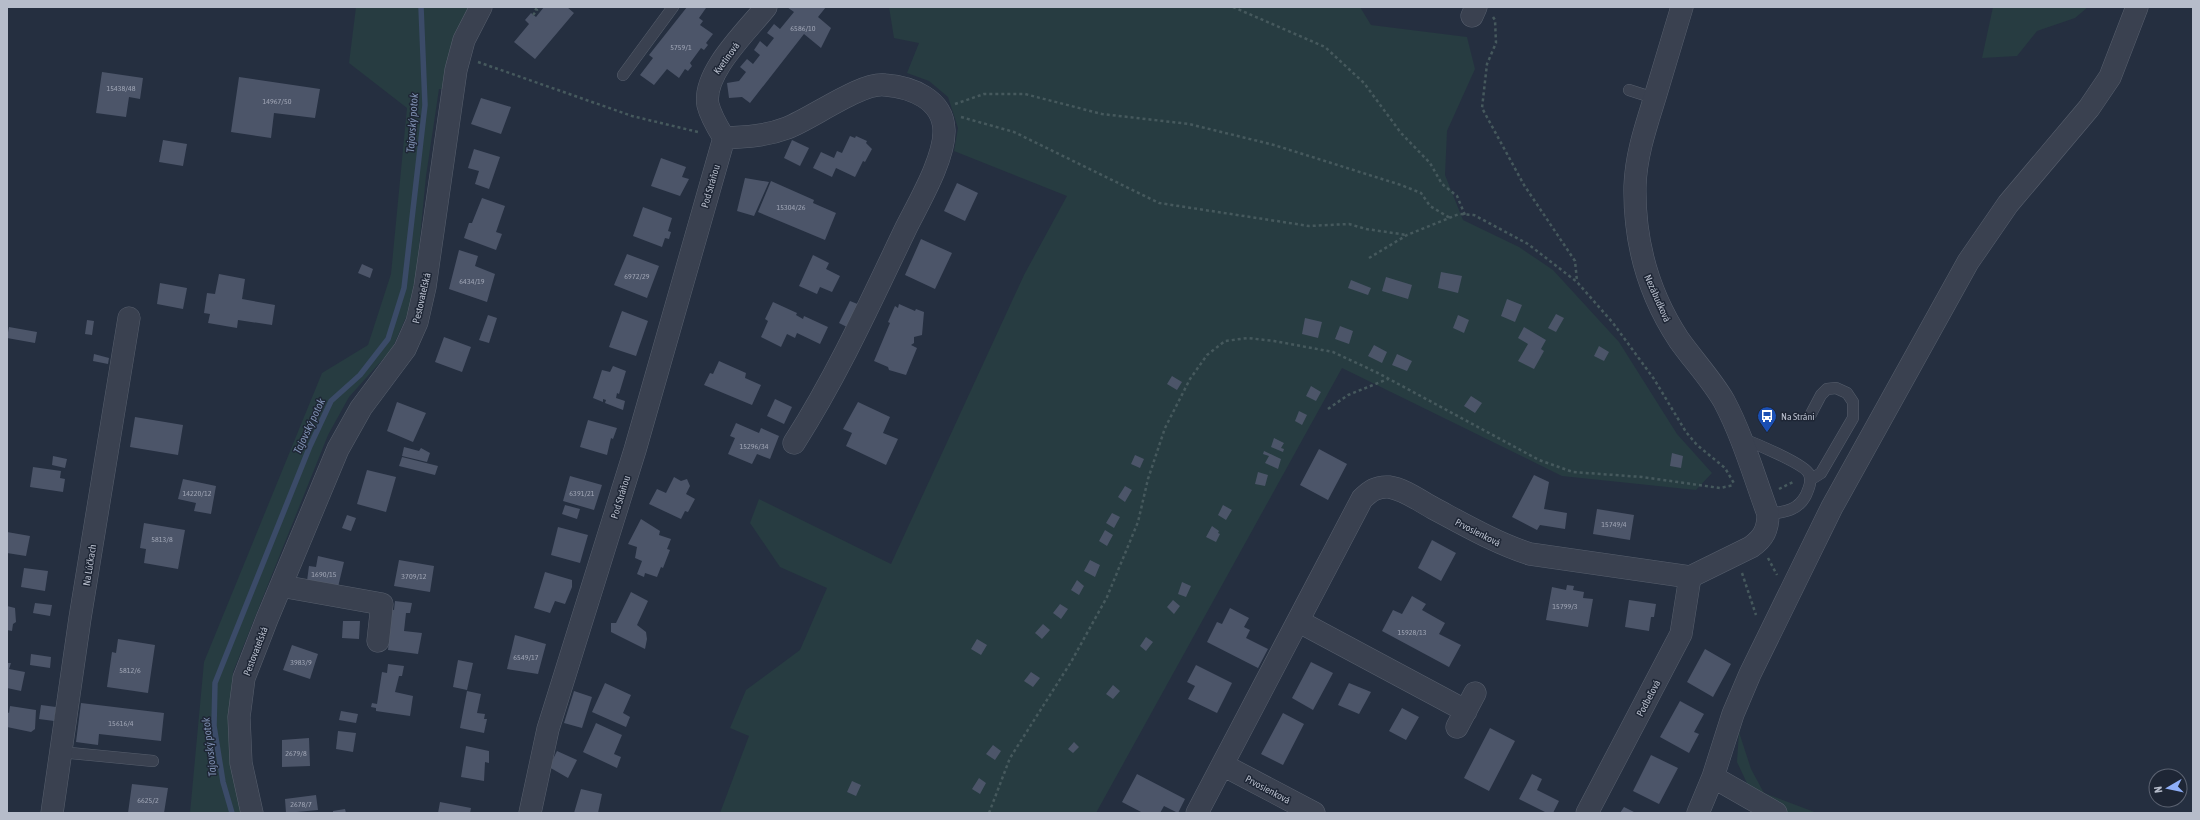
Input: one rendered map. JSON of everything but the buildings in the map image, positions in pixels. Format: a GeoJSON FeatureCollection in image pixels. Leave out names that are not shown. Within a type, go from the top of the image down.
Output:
{"type":"FeatureCollection","features":[{"type":"Feature","properties":{"kind":"street","name":"Pestovateľská"},"geometry":{"type":"LineString","coordinates":[[252,813],[242,763],[240,709],[244,678],[338,449],[361,408],[405,349],[417,322],[425,286],[456,70],[464,40],[481,7]]}},
{"type":"Feature","properties":{"kind":"street","name":"Kvetinová"},"geometry":{"type":"LineString","coordinates":[[724,138],[714,120],[708,104],[708,85],[719,64],[766,7]]}},
{"type":"Feature","properties":{"kind":"street","name":"Nezábudková"},"geometry":{"type":"LineString","coordinates":[[1682,7],[1640,148],[1635,184],[1636,222],[1640,252],[1650,284],[1664,314],[1680,341],[1706,373],[1724,401],[1764,486],[1768,514]]}},
{"type":"Feature","properties":{"kind":"street"},"geometry":{"type":"LineString","coordinates":[[1698,813],[1713,777],[1733,714],[1788,594],[1832,507],[1968,262],[2008,204],[2102,90],[2117,60],[2137,7]]}},
{"type":"Feature","properties":{"kind":"street"},"geometry":{"type":"LineString","coordinates":[[724,138],[760,136],[786,128],[819,113],[861,89],[883,84],[905,87],[924,96],[938,110],[944,129],[942,150],[842,362],[822,398],[794,442]]}},
{"type":"Feature","properties":{"kind":"street","name":"Pod Stráňou"},"geometry":{"type":"LineString","coordinates":[[530,813],[548,729],[635,450],[724,138]]}},
{"type":"Feature","properties":{"kind":"street","name":"Na Lúčkach"},"geometry":{"type":"LineString","coordinates":[[52,813],[60,752],[128,318]]}},
{"type":"Feature","properties":{"kind":"street","name":"Prvosienková"},"geometry":{"type":"LineString","coordinates":[[1197,813],[1362,499],[1369,492],[1378,488],[1399,490],[1485,536],[1508,547],[1530,554],[1690,577]]}},
{"type":"Feature","properties":{"kind":"street"},"geometry":{"type":"LineString","coordinates":[[1690,577],[1738,563],[1759,541],[1768,525],[1768,514]]}},
{"type":"Feature","properties":{"kind":"street","name":"Podbeľová"},"geometry":{"type":"LineString","coordinates":[[1587,813],[1681,634],[1690,577]]}},
{"type":"Feature","properties":{"kind":"street"},"geometry":{"type":"LineString","coordinates":[[281,586],[382,600],[378,641]]}},
{"type":"Feature","properties":{"kind":"street"},"geometry":{"type":"LineString","coordinates":[[1298,620],[1466,710]]}},
{"type":"Feature","properties":{"kind":"street","name":"Prvosienková"},"geometry":{"type":"LineString","coordinates":[[1223,765],[1314,813]]}},
{"type":"Feature","properties":{"kind":"street"},"geometry":{"type":"LineString","coordinates":[[1713,777],[1776,813]]}},
{"type":"Feature","properties":{"kind":"lane"},"geometry":{"type":"LineString","coordinates":[[623,75],[673,7]]}},
{"type":"Feature","properties":{"kind":"lane"},"geometry":{"type":"LineString","coordinates":[[1629,90],[1654,98]]}},
{"type":"Feature","properties":{"kind":"lane"},"geometry":{"type":"LineString","coordinates":[[1810,480],[1821,473],[1853,418],[1853,402],[1846,393],[1836,388],[1827,388],[1821,395],[1811,414]]}},
{"type":"Feature","properties":{"kind":"lane"},"geometry":{"type":"LineString","coordinates":[[1741,437],[1798,464],[1806,470],[1810,480],[1807,494],[1799,506],[1791,510],[1768,514]]}},
{"type":"Feature","properties":{"kind":"lane"},"geometry":{"type":"LineString","coordinates":[[60,752],[154,761]]}},
{"type":"Feature","properties":{"kind":"path"},"geometry":{"type":"LineString","coordinates":[[533,7],[537,10],[533,15]]}},
{"type":"Feature","properties":{"kind":"path"},"geometry":{"type":"LineString","coordinates":[[1233,7],[1325,47],[1364,83],[1401,132],[1430,163],[1442,184],[1457,196],[1464,215]]}},
{"type":"Feature","properties":{"kind":"path"},"geometry":{"type":"LineString","coordinates":[[1480,12],[1495,20],[1496,43],[1487,64],[1482,108],[1524,185],[1575,261],[1577,282]]}},
{"type":"Feature","properties":{"kind":"path"},"geometry":{"type":"LineString","coordinates":[[476,61],[632,116],[724,138]]}},
{"type":"Feature","properties":{"kind":"path"},"geometry":{"type":"LineString","coordinates":[[938,110],[984,94],[1025,94],[1102,114],[1189,124],[1274,145],[1401,185],[1421,193],[1430,206],[1450,218]]}},
{"type":"Feature","properties":{"kind":"path"},"geometry":{"type":"LineString","coordinates":[[938,110],[1014,132],[1159,204],[1309,226],[1349,224],[1366,229],[1407,235]]}},
{"type":"Feature","properties":{"kind":"path"},"geometry":{"type":"LineString","coordinates":[[1369,258],[1407,235],[1459,214],[1474,215],[1528,244],[1577,282],[1637,353],[1686,432],[1697,445],[1725,468],[1734,485]]}},
{"type":"Feature","properties":{"kind":"path"},"geometry":{"type":"LineString","coordinates":[[989,813],[1010,758],[1071,662],[1107,597],[1138,522],[1148,479],[1165,428],[1190,379],[1207,355],[1225,341],[1248,338],[1274,341],[1333,352],[1388,379],[1539,460],[1573,472],[1642,476],[1720,488],[1734,485],[1764,486],[1795,480]]}},
{"type":"Feature","properties":{"kind":"path"},"geometry":{"type":"LineString","coordinates":[[1328,409],[1348,395],[1388,379]]}},
{"type":"Feature","properties":{"kind":"path"},"geometry":{"type":"LineString","coordinates":[[1759,541],[1788,594]]}},
{"type":"Feature","properties":{"kind":"path"},"geometry":{"type":"LineString","coordinates":[[1738,563],[1765,643]]}},
{"type":"Feature","properties":{"kind":"green space"},"geometry":{"type":"Polygon","coordinates":[[[356,7],[468,7],[460,34],[448,90],[439,89],[426,176],[414,299],[392,349],[349,397],[328,435],[233,672],[230,740],[244,813],[190,813],[204,662],[322,373],[368,345],[391,274],[407,108],[349,63],[356,7]]]}},
{"type":"Feature","properties":{"kind":"green space"},"geometry":{"type":"Polygon","coordinates":[[[889,7],[1360,7],[1371,25],[1467,37],[1475,69],[1447,131],[1445,175],[1463,220],[1519,247],[1553,270],[1619,342],[1677,434],[1712,473],[1696,490],[1562,476],[1342,368],[1096,813],[720,813],[749,736],[730,728],[746,690],[800,650],[827,588],[780,567],[750,523],[759,499],[891,564],[1024,275],[1067,196],[954,151],[958,128],[948,97],[929,81],[907,73],[919,43],[894,38],[889,7]]]}},
{"type":"Feature","properties":{"kind":"green space"},"geometry":{"type":"Polygon","coordinates":[[[1993,7],[2088,7],[2075,18],[2037,31],[2017,56],[1982,58],[1993,7]]]}},
{"type":"Feature","properties":{"kind":"green space"},"geometry":{"type":"Polygon","coordinates":[[[1739,732],[1751,769],[1764,793],[1817,813],[1761,813],[1737,762],[1739,732]]]}},
{"type":"Feature","properties":{"kind":"waterway","name":"Tajovský potok"},"geometry":{"type":"LineString","coordinates":[[232,813],[223,782],[214,726],[215,683],[310,446],[331,401],[360,375],[388,339],[404,288],[425,105],[421,7]]}},
{"type":"Feature","properties":{"kind":"place","name":"Na Stráni"},"geometry":{"type":"Point","coordinates":[1767,433]}}]}
